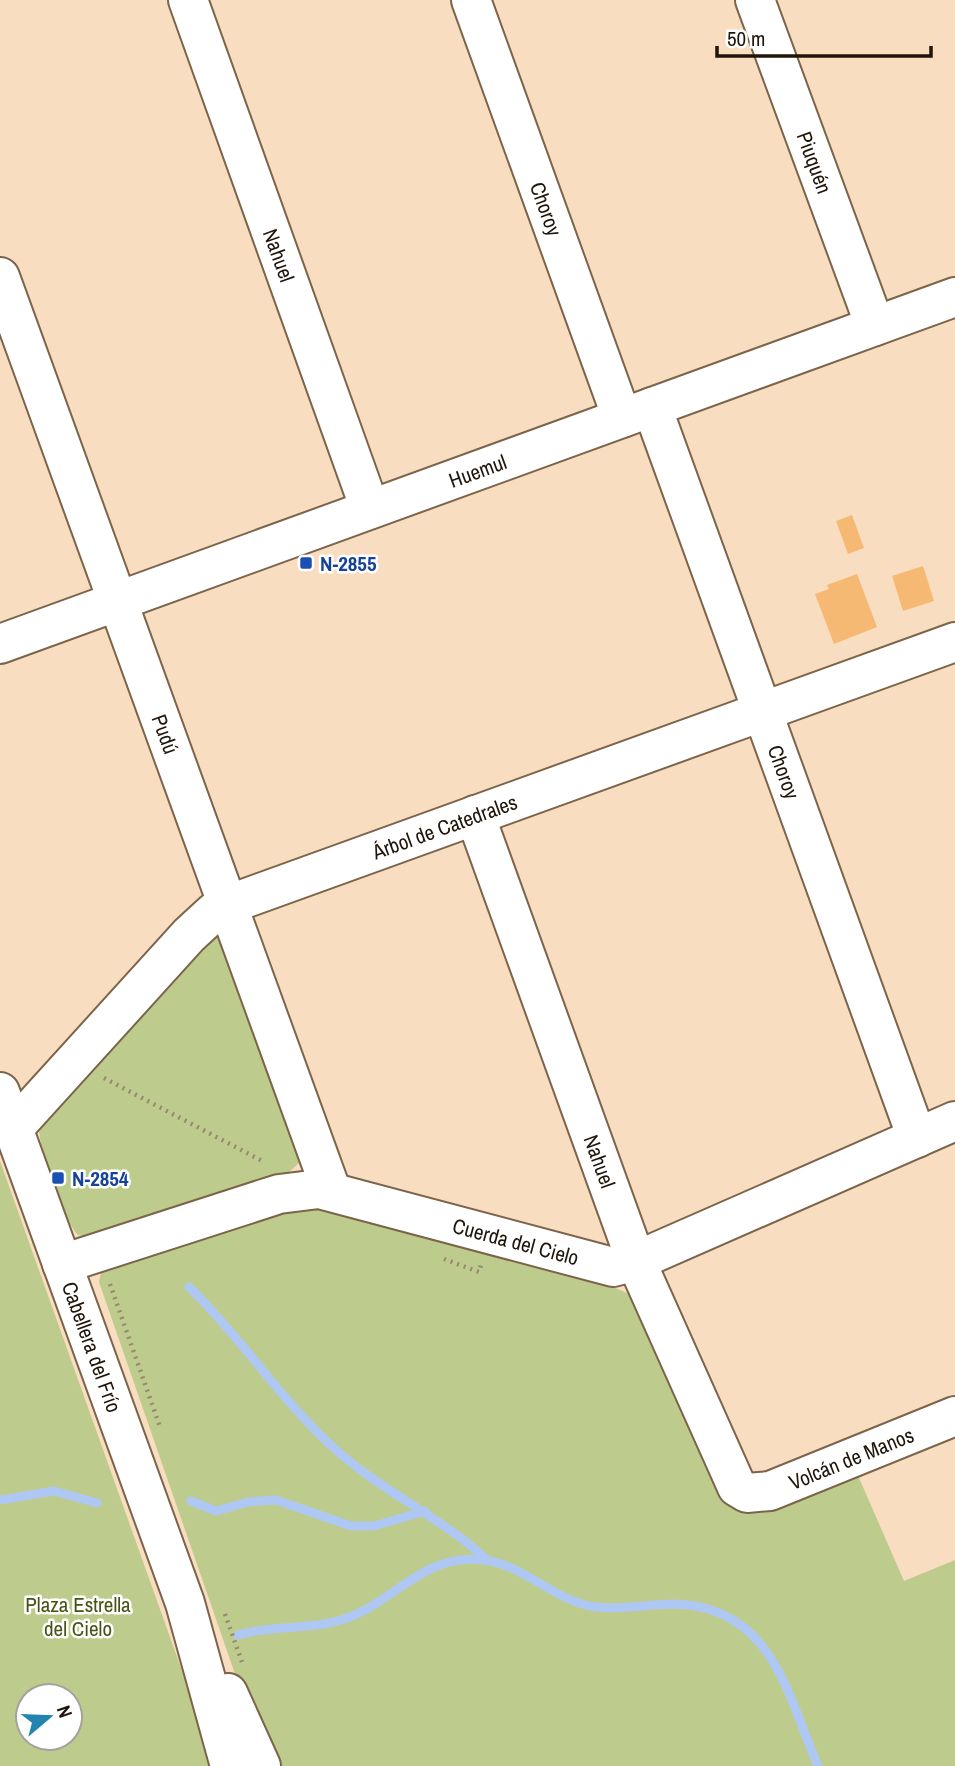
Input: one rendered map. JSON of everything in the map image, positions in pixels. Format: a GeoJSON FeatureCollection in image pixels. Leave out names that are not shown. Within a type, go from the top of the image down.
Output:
{"type":"FeatureCollection","features":[{"type":"Feature","properties":{"kind":"street","name":"Nahuel"},"geometry":{"type":"LineString","coordinates":[[188,0],[370,509]]}},
{"type":"Feature","properties":{"kind":"street","name":"Choroy"},"geometry":{"type":"LineString","coordinates":[[471,0],[637,412],[763,712],[917,1138]]}},
{"type":"Feature","properties":{"kind":"street","name":"Piuquén"},"geometry":{"type":"LineString","coordinates":[[755,0],[875,326]]}},
{"type":"Feature","properties":{"kind":"street","name":"Pudú"},"geometry":{"type":"LineString","coordinates":[[0,277],[331,1190]]}},
{"type":"Feature","properties":{"kind":"street","name":"Huemul"},"geometry":{"type":"LineString","coordinates":[[0,644],[955,297]]}},
{"type":"Feature","properties":{"kind":"street","name":"Árbol de Catedrales"},"geometry":{"type":"LineString","coordinates":[[13,1129],[189,935],[214,912],[227,905],[955,642]]}},
{"type":"Feature","properties":{"kind":"street","name":"Nahuel"},"geometry":{"type":"LineString","coordinates":[[475,815],[636,1261],[730,1477],[747,1493]]}},
{"type":"Feature","properties":{"kind":"street","name":"Cabellera del Frío"},"geometry":{"type":"LineString","coordinates":[[0,1092],[185,1603],[230,1766]]}},
{"type":"Feature","properties":{"kind":"street","name":"Cuerda del Cielo"},"geometry":{"type":"LineString","coordinates":[[62,1264],[279,1194],[304,1189],[331,1190],[613,1267],[636,1261],[955,1121]]}},
{"type":"Feature","properties":{"kind":"street","name":"Volcán de Manos"},"geometry":{"type":"LineString","coordinates":[[747,1493],[770,1491],[955,1416]]}},
{"type":"Feature","properties":{"kind":"street","name":"Cabellera del Frío"},"geometry":{"type":"LineString","coordinates":[[185,1603],[261,1766]]}},
{"type":"Feature","properties":{"kind":"path"},"geometry":{"type":"LineString","coordinates":[[94,1086],[112,1067]]}},
{"type":"Feature","properties":{"kind":"path"},"geometry":{"type":"LineString","coordinates":[[102,1077],[264,1162]]}},
{"type":"Feature","properties":{"kind":"path"},"geometry":{"type":"LineString","coordinates":[[251,1166],[276,1158]]}},
{"type":"Feature","properties":{"kind":"path"},"geometry":{"type":"LineString","coordinates":[[442,1258],[479,1272],[492,1235]]}},
{"type":"Feature","properties":{"kind":"green space"},"geometry":{"type":"Polygon","coordinates":[[[215,936],[220,938],[301,1161],[288,1173],[100,1238],[78,1235],[65,1213],[52,1181],[42,1148],[39,1123],[205,940],[215,936]]]}},
{"type":"Feature","properties":{"kind":"green space","name":"Plaza Estrella del Cielo"},"geometry":{"type":"Polygon","coordinates":[[[0,1161],[216,1766],[0,1766],[0,1161]]]}},
{"type":"Feature","properties":{"kind":"green space"},"geometry":{"type":"Polygon","coordinates":[[[303,1202],[601,1282],[627,1293],[637,1302],[721,1483],[856,1471],[904,1581],[955,1560],[955,1766],[272,1766],[251,1720],[99,1282],[102,1268],[303,1202]]]}},
{"type":"Feature","properties":{"kind":"building"},"geometry":{"type":"Polygon","coordinates":[[[852,515],[864,548],[848,554],[836,521],[852,515]]]}},
{"type":"Feature","properties":{"kind":"building"},"geometry":{"type":"Polygon","coordinates":[[[923,566],[934,601],[903,611],[892,576],[923,566]]]}},
{"type":"Feature","properties":{"kind":"building"},"geometry":{"type":"Polygon","coordinates":[[[857,574],[877,627],[834,644],[815,594],[829,589],[827,585],[857,574]]]}},
{"type":"Feature","properties":{"kind":"waterway"},"geometry":{"type":"LineString","coordinates":[[189,1287],[227,1327],[297,1411],[336,1450],[373,1479],[451,1531],[487,1560]]}},
{"type":"Feature","properties":{"kind":"waterway"},"geometry":{"type":"LineString","coordinates":[[0,1500],[54,1491],[97,1503]]}},
{"type":"Feature","properties":{"kind":"waterway"},"geometry":{"type":"LineString","coordinates":[[191,1501],[216,1511],[248,1502],[276,1500],[351,1526],[374,1526],[425,1511]]}},
{"type":"Feature","properties":{"kind":"waterway"},"geometry":{"type":"LineString","coordinates":[[238,1635],[320,1625],[347,1618],[365,1610],[428,1570],[444,1563],[463,1560],[499,1563],[581,1604],[616,1608],[675,1604],[708,1609],[734,1621],[755,1638],[772,1660],[785,1684],[818,1766]]}},
{"type":"Feature","properties":{"kind":"place","name":"N-2855"},"geometry":{"type":"Point","coordinates":[306,563]}},
{"type":"Feature","properties":{"kind":"place","name":"N-2854"},"geometry":{"type":"Point","coordinates":[58,1178]}}]}
